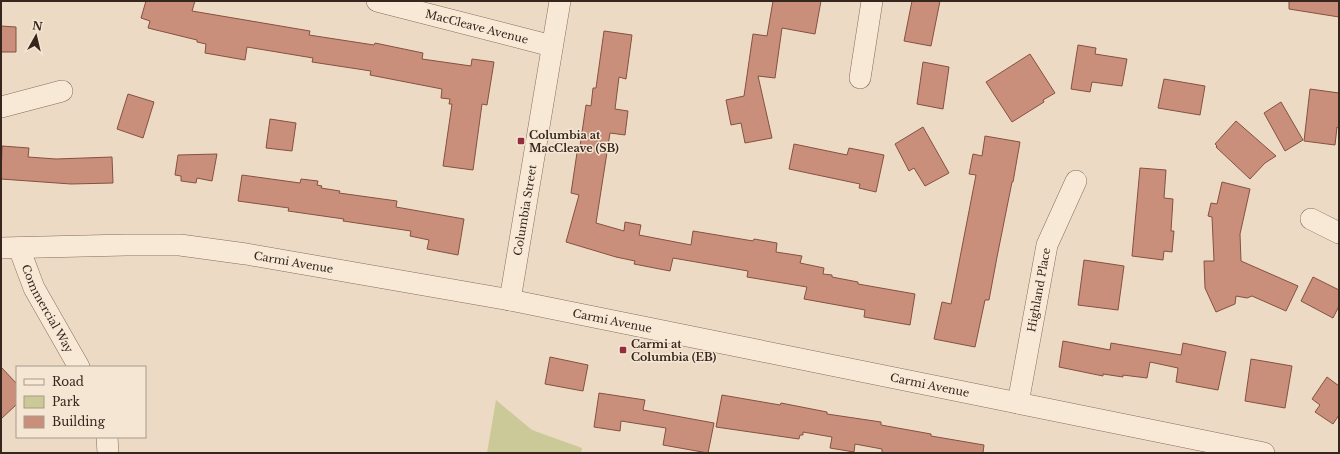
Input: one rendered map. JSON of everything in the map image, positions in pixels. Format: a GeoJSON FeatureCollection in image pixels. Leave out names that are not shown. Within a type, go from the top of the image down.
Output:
{"type":"FeatureCollection","features":[{"type":"Feature","properties":{"kind":"street","name":"MacCleave Avenue"},"geometry":{"type":"LineString","coordinates":[[377,1],[552,46]]}},
{"type":"Feature","properties":{"kind":"street","name":"Columbia Street"},"geometry":{"type":"LineString","coordinates":[[510,300],[560,1]]}},
{"type":"Feature","properties":{"kind":"street"},"geometry":{"type":"LineString","coordinates":[[860,78],[872,1]]}},
{"type":"Feature","properties":{"kind":"street"},"geometry":{"type":"LineString","coordinates":[[1,107],[62,90]]}},
{"type":"Feature","properties":{"kind":"street","name":"Highland Place"},"geometry":{"type":"LineString","coordinates":[[1018,403],[1047,245],[1076,181]]}},
{"type":"Feature","properties":{"kind":"street"},"geometry":{"type":"LineString","coordinates":[[1311,219],[1339,233]]}},
{"type":"Feature","properties":{"kind":"street","name":"Carmi Avenue"},"geometry":{"type":"LineString","coordinates":[[10,248],[180,245],[254,256],[510,300],[1264,453]]}},
{"type":"Feature","properties":{"kind":"street","name":"Commercial Way"},"geometry":{"type":"LineString","coordinates":[[10,248],[78,366]]}},
{"type":"Feature","properties":{"kind":"street"},"geometry":{"type":"LineString","coordinates":[[107,438],[108,453]]}},
{"type":"Feature","properties":{"kind":"green space"},"geometry":{"type":"Polygon","coordinates":[[[496,400],[532,430],[582,448],[581,453],[487,453],[496,400]]]}},
{"type":"Feature","properties":{"kind":"building"},"geometry":{"type":"Polygon","coordinates":[[[146,1],[195,1],[192,11],[310,31],[309,35],[374,45],[375,43],[423,53],[422,59],[471,66],[472,59],[494,62],[487,105],[482,104],[473,170],[443,166],[452,104],[449,104],[450,99],[441,98],[442,89],[370,75],[371,71],[312,62],[313,58],[247,47],[245,60],[205,53],[206,44],[197,42],[197,40],[148,28],[150,21],[141,18],[146,1]]]}},
{"type":"Feature","properties":{"kind":"building"},"geometry":{"type":"Polygon","coordinates":[[[773,1],[821,1],[815,34],[782,28],[775,78],[758,76],[772,138],[745,143],[741,123],[731,125],[726,100],[744,96],[753,34],[767,36],[773,1]]]}},
{"type":"Feature","properties":{"kind":"building"},"geometry":{"type":"Polygon","coordinates":[[[912,1],[940,1],[931,46],[904,41],[912,1]]]}},
{"type":"Feature","properties":{"kind":"building"},"geometry":{"type":"Polygon","coordinates":[[[1289,1],[1339,1],[1339,17],[1289,9],[1289,1]]]}},
{"type":"Feature","properties":{"kind":"building"},"geometry":{"type":"Polygon","coordinates":[[[1,26],[16,27],[16,52],[1,52],[1,26]]]}},
{"type":"Feature","properties":{"kind":"building"},"geometry":{"type":"Polygon","coordinates":[[[604,31],[632,35],[626,79],[619,77],[615,109],[628,111],[625,135],[610,133],[596,223],[624,231],[625,222],[641,225],[639,235],[691,245],[693,231],[753,241],[754,239],[777,243],[776,252],[802,256],[800,263],[824,268],[823,274],[858,282],[858,284],[915,294],[910,325],[864,317],[865,310],[804,299],[807,287],[747,277],[748,271],[673,258],[670,271],[634,264],[635,261],[566,242],[579,195],[571,193],[578,146],[580,146],[586,105],[591,106],[593,88],[596,88],[604,31]]]}},
{"type":"Feature","properties":{"kind":"building"},"geometry":{"type":"Polygon","coordinates":[[[1078,45],[1096,48],[1095,54],[1127,59],[1122,86],[1092,82],[1090,92],[1071,89],[1078,45]]]}},
{"type":"Feature","properties":{"kind":"building"},"geometry":{"type":"Polygon","coordinates":[[[1030,54],[1055,93],[1043,100],[1044,102],[1012,122],[986,82],[1030,54]]]}},
{"type":"Feature","properties":{"kind":"building"},"geometry":{"type":"Polygon","coordinates":[[[923,62],[949,67],[943,109],[917,104],[923,62]]]}},
{"type":"Feature","properties":{"kind":"building"},"geometry":{"type":"Polygon","coordinates":[[[1164,79],[1205,86],[1200,115],[1158,108],[1164,79]]]}},
{"type":"Feature","properties":{"kind":"building"},"geometry":{"type":"Polygon","coordinates":[[[1310,89],[1339,93],[1339,128],[1337,127],[1335,145],[1304,141],[1310,89]]]}},
{"type":"Feature","properties":{"kind":"building"},"geometry":{"type":"Polygon","coordinates":[[[128,94],[154,102],[143,138],[117,129],[128,94]]]}},
{"type":"Feature","properties":{"kind":"building"},"geometry":{"type":"Polygon","coordinates":[[[1281,102],[1303,140],[1285,151],[1264,113],[1281,102]]]}},
{"type":"Feature","properties":{"kind":"building"},"geometry":{"type":"Polygon","coordinates":[[[270,119],[296,123],[292,151],[266,148],[270,119]]]}},
{"type":"Feature","properties":{"kind":"building"},"geometry":{"type":"Polygon","coordinates":[[[1236,121],[1276,156],[1265,163],[1250,179],[1216,147],[1217,146],[1215,144],[1236,121]]]}},
{"type":"Feature","properties":{"kind":"building"},"geometry":{"type":"Polygon","coordinates":[[[923,127],[949,173],[925,186],[914,168],[909,171],[895,144],[923,127]]]}},
{"type":"Feature","properties":{"kind":"building"},"geometry":{"type":"Polygon","coordinates":[[[985,136],[1020,142],[989,300],[985,300],[975,347],[934,339],[942,302],[951,304],[976,175],[969,174],[973,154],[982,156],[985,136]]]}},
{"type":"Feature","properties":{"kind":"building"},"geometry":{"type":"Polygon","coordinates":[[[794,144],[847,155],[849,148],[884,155],[876,192],[859,188],[860,184],[789,169],[794,144]]]}},
{"type":"Feature","properties":{"kind":"building"},"geometry":{"type":"Polygon","coordinates":[[[2,146],[29,148],[28,157],[56,159],[112,157],[113,183],[71,184],[1,179],[2,146]]]}},
{"type":"Feature","properties":{"kind":"building"},"geometry":{"type":"Polygon","coordinates":[[[217,154],[212,181],[197,178],[196,183],[181,181],[181,176],[175,175],[178,155],[217,154]]]}},
{"type":"Feature","properties":{"kind":"building"},"geometry":{"type":"Polygon","coordinates":[[[1140,168],[1166,170],[1164,198],[1173,199],[1171,231],[1174,231],[1172,252],[1164,251],[1163,260],[1132,256],[1140,168]]]}},
{"type":"Feature","properties":{"kind":"building"},"geometry":{"type":"Polygon","coordinates":[[[242,175],[300,183],[301,179],[318,181],[317,185],[322,186],[321,188],[340,191],[339,193],[397,201],[396,207],[464,219],[458,255],[427,249],[429,240],[410,236],[411,231],[288,211],[289,208],[238,201],[242,175]]]}},
{"type":"Feature","properties":{"kind":"building"},"geometry":{"type":"Polygon","coordinates":[[[1222,182],[1250,189],[1240,234],[1241,261],[1298,286],[1286,311],[1252,296],[1247,298],[1236,296],[1235,304],[1216,312],[1205,288],[1204,261],[1214,261],[1212,217],[1208,216],[1211,203],[1217,204],[1222,182]]]}},
{"type":"Feature","properties":{"kind":"building"},"geometry":{"type":"Polygon","coordinates":[[[1084,260],[1124,266],[1118,310],[1078,305],[1084,260]]]}},
{"type":"Feature","properties":{"kind":"building"},"geometry":{"type":"Polygon","coordinates":[[[1313,277],[1339,290],[1339,306],[1333,318],[1301,301],[1313,277]]]}},
{"type":"Feature","properties":{"kind":"building"},"geometry":{"type":"Polygon","coordinates":[[[1063,341],[1110,350],[1111,343],[1181,355],[1183,343],[1226,352],[1218,390],[1176,382],[1178,368],[1150,362],[1147,378],[1103,374],[1103,376],[1059,367],[1063,341]]]}},
{"type":"Feature","properties":{"kind":"building"},"geometry":{"type":"Polygon","coordinates":[[[550,357],[588,365],[583,391],[545,384],[550,357]]]}},
{"type":"Feature","properties":{"kind":"building"},"geometry":{"type":"Polygon","coordinates":[[[1251,359],[1292,366],[1285,408],[1245,401],[1251,359]]]}},
{"type":"Feature","properties":{"kind":"building"},"geometry":{"type":"Polygon","coordinates":[[[1,367],[16,383],[16,405],[1,419],[1,367]]]}},
{"type":"Feature","properties":{"kind":"building"},"geometry":{"type":"Polygon","coordinates":[[[1327,377],[1339,386],[1339,415],[1333,424],[1315,412],[1320,405],[1312,399],[1327,377]]]}},
{"type":"Feature","properties":{"kind":"building"},"geometry":{"type":"Polygon","coordinates":[[[599,393],[645,400],[643,410],[714,423],[708,453],[663,445],[666,428],[621,421],[620,431],[594,427],[599,393]]]}},
{"type":"Feature","properties":{"kind":"building"},"geometry":{"type":"Polygon","coordinates":[[[722,395],[780,405],[781,403],[827,412],[827,414],[881,422],[881,425],[931,434],[931,436],[984,445],[983,453],[882,453],[882,449],[855,444],[854,452],[830,448],[832,437],[803,432],[803,435],[800,435],[799,439],[716,427],[722,395]]]}},
{"type":"Feature","properties":{"kind":"place","name":"Columbia at MacCleave (SB)"},"geometry":{"type":"Point","coordinates":[521,141]}},
{"type":"Feature","properties":{"kind":"place","name":"Carmi at Columbia (EB)"},"geometry":{"type":"Point","coordinates":[623,350]}}]}
